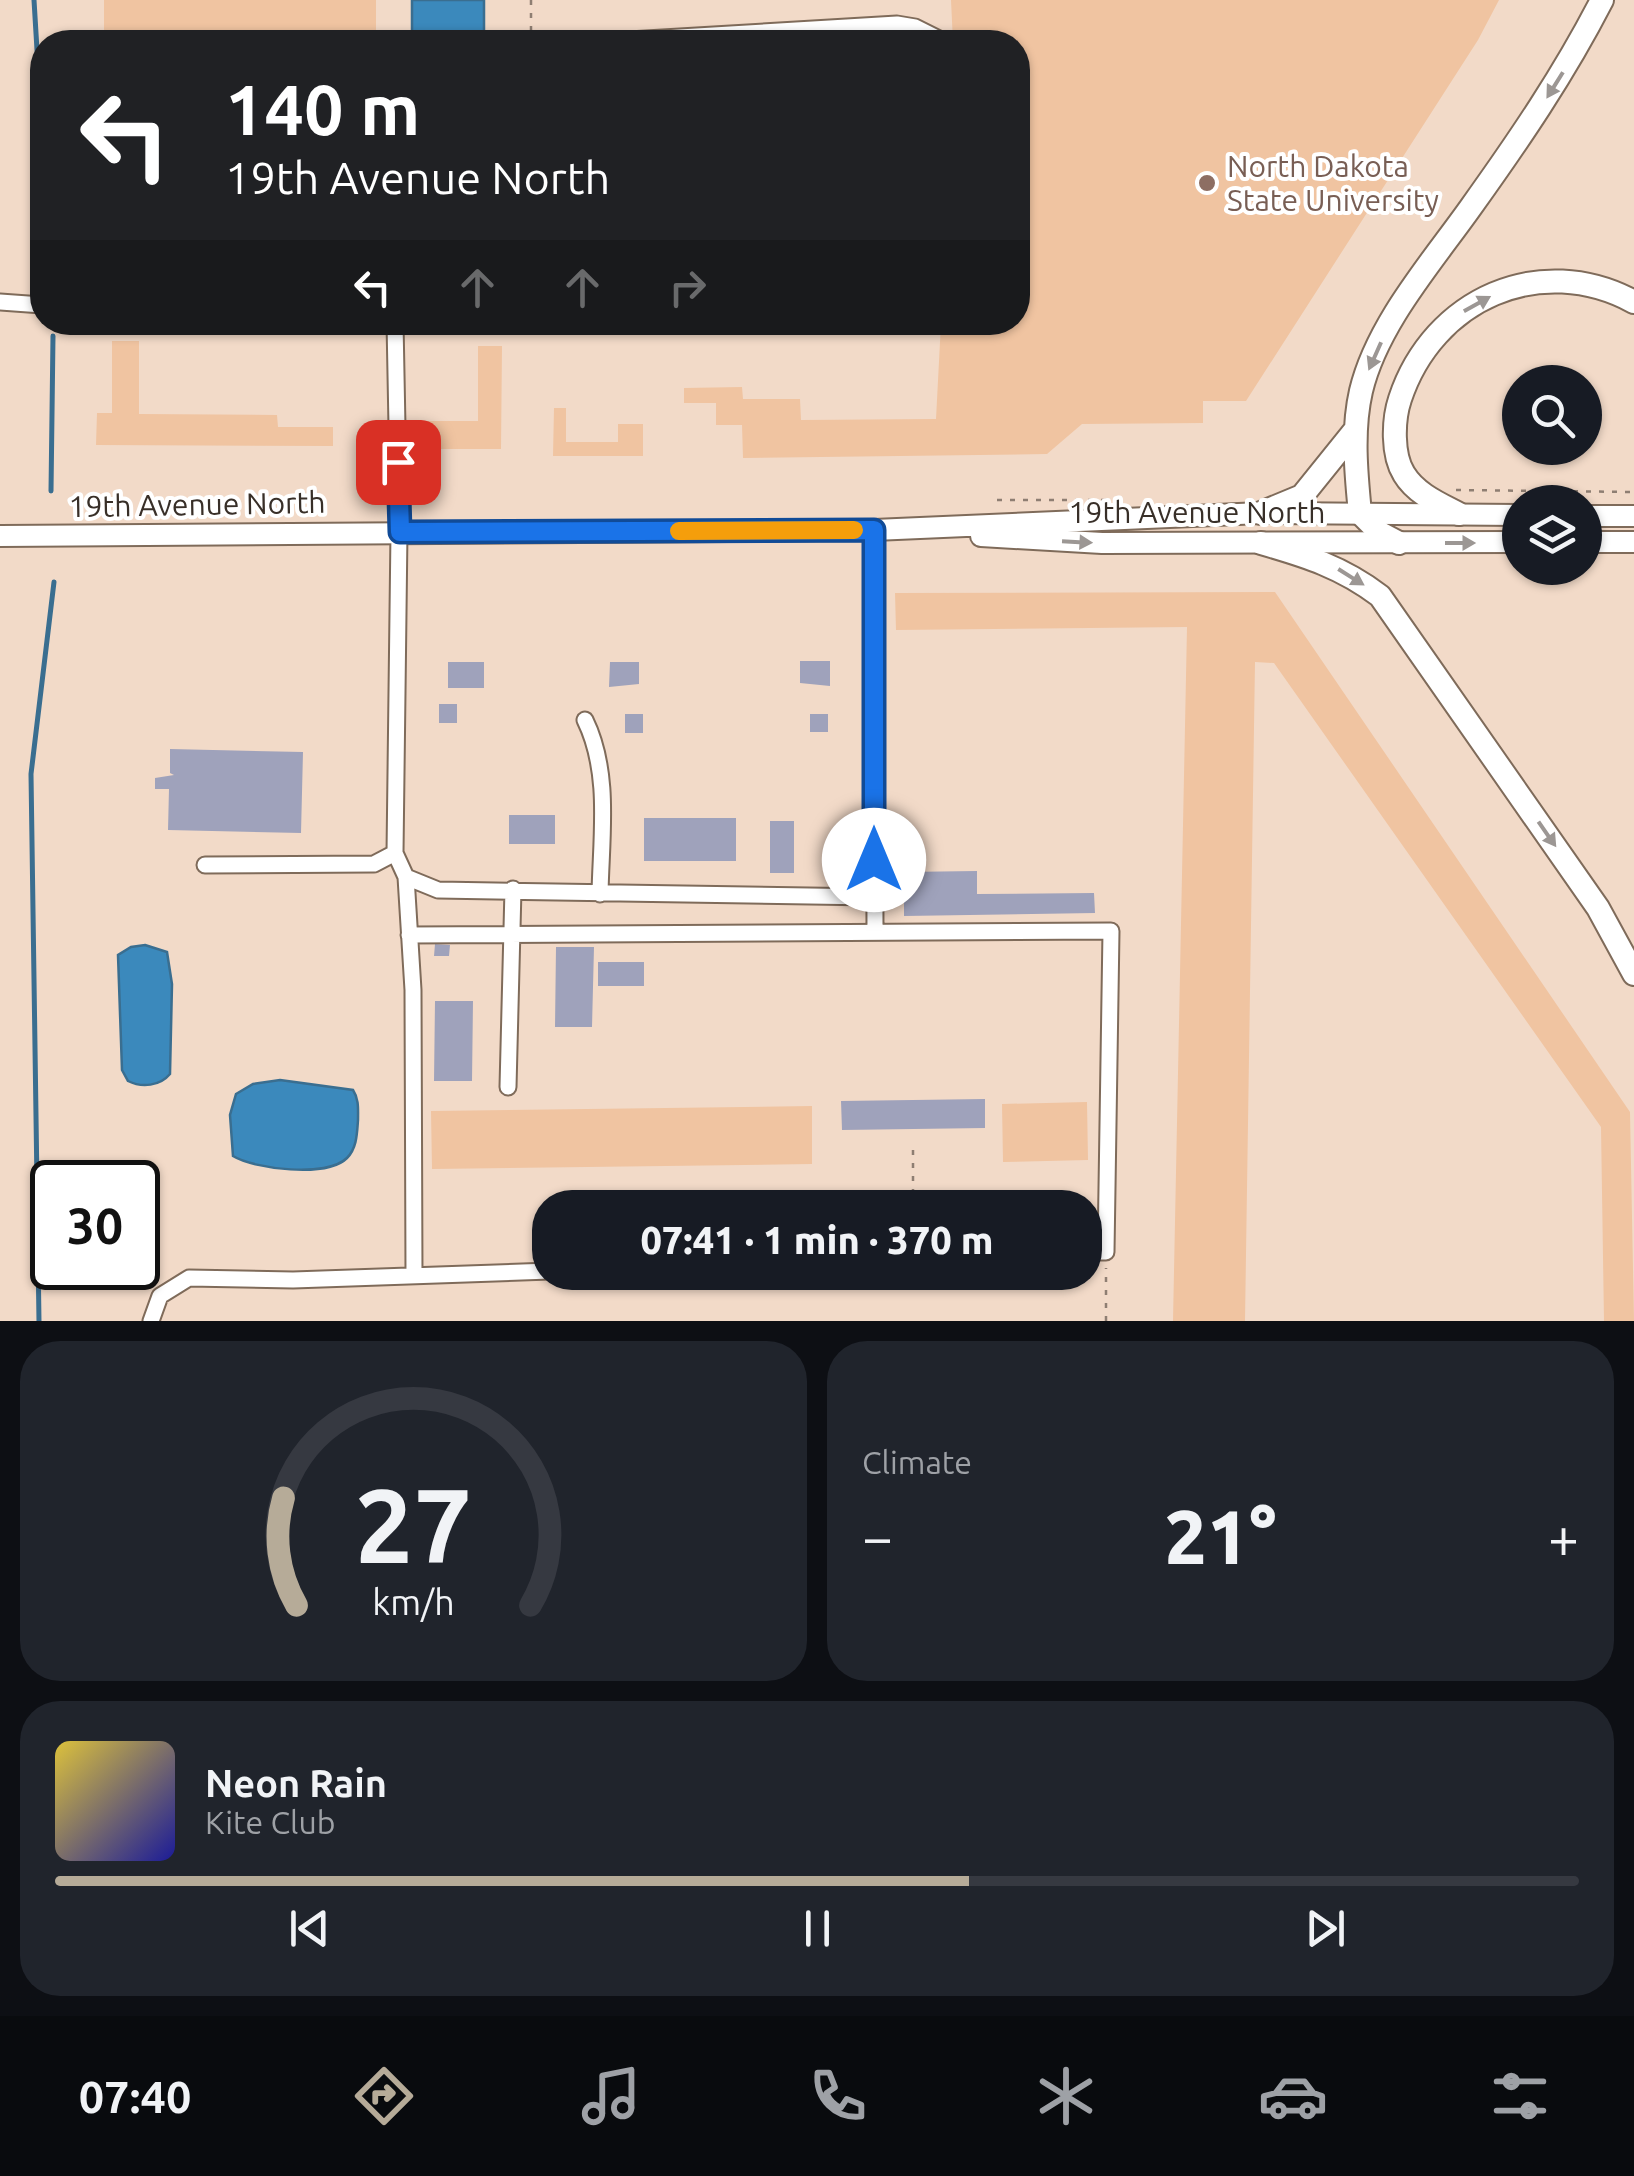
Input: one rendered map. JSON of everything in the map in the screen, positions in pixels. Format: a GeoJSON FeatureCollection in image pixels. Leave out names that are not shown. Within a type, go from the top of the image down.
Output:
{"type":"FeatureCollection","features":[{"type":"Feature","properties":{"kind":"highway"},"geometry":{"type":"LineString","coordinates":[[1399,543],[1380,533],[1360,513],[1356,429],[1362,388],[1377,348],[1419,281],[1535,117],[1602,0]]}},
{"type":"Feature","properties":{"kind":"highway"},"geometry":{"type":"LineString","coordinates":[[1459,514],[1424,496],[1403,474],[1396,444],[1396,411],[1421,350],[1448,322],[1476,302],[1509,288],[1540,281],[1611,289],[1634,302]]}},
{"type":"Feature","properties":{"kind":"highway"},"geometry":{"type":"LineString","coordinates":[[1261,513],[1302,496],[1356,429]]}},
{"type":"Feature","properties":{"kind":"highway"},"geometry":{"type":"LineString","coordinates":[[1260,543],[1319,559],[1351,574],[1380,596],[1598,908],[1634,974]]}},
{"type":"Feature","properties":{"kind":"main road","name":"19th Avenue North"},"geometry":{"type":"LineString","coordinates":[[0,536],[874,530],[1261,513],[1502,515]]}},
{"type":"Feature","properties":{"kind":"main road"},"geometry":{"type":"LineString","coordinates":[[1602,516],[1634,516]]}},
{"type":"Feature","properties":{"kind":"main road","name":"19th Avenue North"},"geometry":{"type":"LineString","coordinates":[[874,530],[1102,544],[1502,542]]}},
{"type":"Feature","properties":{"kind":"main road"},"geometry":{"type":"LineString","coordinates":[[1602,542],[1634,542]]}},
{"type":"Feature","properties":{"kind":"street"},"geometry":{"type":"LineString","coordinates":[[796,30],[897,24],[921,30]]}},
{"type":"Feature","properties":{"kind":"street"},"geometry":{"type":"LineString","coordinates":[[0,302],[30,304]]}},
{"type":"Feature","properties":{"kind":"street"},"geometry":{"type":"LineString","coordinates":[[396,335],[400,532],[395,852],[406,877],[409,935],[414,1276]]}},
{"type":"Feature","properties":{"kind":"street"},"geometry":{"type":"LineString","coordinates":[[874,530],[875,932]]}},
{"type":"Feature","properties":{"kind":"street"},"geometry":{"type":"LineString","coordinates":[[585,720],[597,745],[601,782],[600,894]]}},
{"type":"Feature","properties":{"kind":"street"},"geometry":{"type":"LineString","coordinates":[[204,865],[374,864],[395,852]]}},
{"type":"Feature","properties":{"kind":"street"},"geometry":{"type":"LineString","coordinates":[[406,877],[438,890],[874,897]]}},
{"type":"Feature","properties":{"kind":"street"},"geometry":{"type":"LineString","coordinates":[[508,1087],[513,890]]}},
{"type":"Feature","properties":{"kind":"street"},"geometry":{"type":"LineString","coordinates":[[409,935],[1112,931],[1106,1252],[1102,1252]]}},
{"type":"Feature","properties":{"kind":"street"},"geometry":{"type":"LineString","coordinates":[[151,1321],[160,1296],[189,1278],[532,1271]]}},
{"type":"Feature","properties":{"kind":"path"},"geometry":{"type":"LineString","coordinates":[[531,0],[531,30]]}},
{"type":"Feature","properties":{"kind":"path"},"geometry":{"type":"LineString","coordinates":[[1452,490],[1634,492]]}},
{"type":"Feature","properties":{"kind":"path"},"geometry":{"type":"LineString","coordinates":[[997,500],[1134,500]]}},
{"type":"Feature","properties":{"kind":"path"},"geometry":{"type":"LineString","coordinates":[[913,1150],[913,1190]]}},
{"type":"Feature","properties":{"kind":"path"},"geometry":{"type":"LineString","coordinates":[[1106,1252],[1106,1321]]}},
{"type":"Feature","properties":{"kind":"shaded area"},"geometry":{"type":"Polygon","coordinates":[[[104,0],[376,0],[376,30],[104,30],[104,0]]]}},
{"type":"Feature","properties":{"kind":"shaded area"},"geometry":{"type":"Polygon","coordinates":[[[951,0],[1499,0],[1478,40],[1246,401],[1203,401],[1203,423],[1082,424],[1047,454],[743,458],[742,425],[716,425],[716,403],[684,403],[684,388],[742,387],[743,399],[800,399],[801,420],[936,419],[940,335],[1030,335],[1030,30],[952,30],[951,0]]]}},
{"type":"Feature","properties":{"kind":"shaded area"},"geometry":{"type":"Polygon","coordinates":[[[112,341],[139,341],[139,414],[277,415],[278,427],[333,427],[333,446],[96,445],[97,413],[112,413],[112,341]]]}},
{"type":"Feature","properties":{"kind":"shaded area"},"geometry":{"type":"Polygon","coordinates":[[[478,346],[502,346],[501,449],[424,449],[424,421],[478,421],[478,346]]]}},
{"type":"Feature","properties":{"kind":"shaded area"},"geometry":{"type":"Polygon","coordinates":[[[554,408],[566,408],[566,442],[618,442],[618,424],[643,424],[643,456],[553,456],[554,408]]]}},
{"type":"Feature","properties":{"kind":"shaded area"},"geometry":{"type":"Polygon","coordinates":[[[1275,592],[1630,1112],[1634,1321],[1604,1321],[1601,1127],[1274,663],[1255,662],[1245,1321],[1173,1321],[1187,627],[896,630],[895,593],[1275,592]]]}},
{"type":"Feature","properties":{"kind":"shaded area"},"geometry":{"type":"Polygon","coordinates":[[[1087,1102],[1088,1160],[1003,1162],[1002,1104],[1087,1102]]]}},
{"type":"Feature","properties":{"kind":"shaded area"},"geometry":{"type":"Polygon","coordinates":[[[812,1106],[812,1164],[432,1169],[431,1111],[812,1106]]]}},
{"type":"Feature","properties":{"kind":"water"},"geometry":{"type":"Polygon","coordinates":[[[412,0],[484,0],[484,30],[412,30],[412,0]]]}},
{"type":"Feature","properties":{"kind":"water"},"geometry":{"type":"Polygon","coordinates":[[[145,945],[167,952],[172,984],[170,1074],[145,1085],[128,1081],[122,1070],[118,955],[145,945]]]}},
{"type":"Feature","properties":{"kind":"water"},"geometry":{"type":"Polygon","coordinates":[[[280,1080],[353,1090],[358,1104],[357,1130],[355,1145],[347,1158],[308,1170],[257,1165],[233,1156],[230,1115],[236,1094],[253,1084],[280,1080]]]}},
{"type":"Feature","properties":{"kind":"building"},"geometry":{"type":"Polygon","coordinates":[[[800,661],[830,661],[830,686],[800,683],[800,661]]]}},
{"type":"Feature","properties":{"kind":"building"},"geometry":{"type":"Polygon","coordinates":[[[448,662],[484,662],[484,688],[448,688],[448,662]]]}},
{"type":"Feature","properties":{"kind":"building"},"geometry":{"type":"Polygon","coordinates":[[[610,662],[639,662],[639,684],[609,687],[610,662]]]}},
{"type":"Feature","properties":{"kind":"building"},"geometry":{"type":"Polygon","coordinates":[[[439,704],[457,704],[457,723],[439,723],[439,704]]]}},
{"type":"Feature","properties":{"kind":"building"},"geometry":{"type":"Polygon","coordinates":[[[625,714],[643,714],[643,733],[625,733],[625,714]]]}},
{"type":"Feature","properties":{"kind":"building"},"geometry":{"type":"Polygon","coordinates":[[[810,714],[828,714],[828,732],[810,732],[810,714]]]}},
{"type":"Feature","properties":{"kind":"building"},"geometry":{"type":"Polygon","coordinates":[[[170,749],[303,752],[301,833],[168,830],[169,789],[155,789],[155,778],[174,775],[170,773],[170,749]]]}},
{"type":"Feature","properties":{"kind":"building"},"geometry":{"type":"Polygon","coordinates":[[[509,815],[555,815],[555,844],[509,844],[509,815]]]}},
{"type":"Feature","properties":{"kind":"building"},"geometry":{"type":"Polygon","coordinates":[[[644,818],[736,818],[736,861],[644,861],[644,818]]]}},
{"type":"Feature","properties":{"kind":"building"},"geometry":{"type":"Polygon","coordinates":[[[770,821],[794,821],[794,873],[770,873],[770,821]]]}},
{"type":"Feature","properties":{"kind":"building"},"geometry":{"type":"Polygon","coordinates":[[[977,871],[977,894],[1094,893],[1095,913],[904,916],[904,872],[977,871]]]}},
{"type":"Feature","properties":{"kind":"building"},"geometry":{"type":"Polygon","coordinates":[[[435,944],[450,945],[449,956],[434,956],[435,944]]]}},
{"type":"Feature","properties":{"kind":"building"},"geometry":{"type":"Polygon","coordinates":[[[556,947],[594,947],[592,1027],[555,1027],[556,947]]]}},
{"type":"Feature","properties":{"kind":"building"},"geometry":{"type":"Polygon","coordinates":[[[598,962],[644,962],[644,986],[598,986],[598,962]]]}},
{"type":"Feature","properties":{"kind":"building"},"geometry":{"type":"Polygon","coordinates":[[[435,1001],[473,1001],[472,1081],[434,1081],[435,1001]]]}},
{"type":"Feature","properties":{"kind":"building"},"geometry":{"type":"Polygon","coordinates":[[[985,1099],[985,1128],[842,1130],[841,1101],[985,1099]]]}},
{"type":"Feature","properties":{"kind":"waterway"},"geometry":{"type":"LineString","coordinates":[[34,0],[36,30]]}},
{"type":"Feature","properties":{"kind":"waterway"},"geometry":{"type":"LineString","coordinates":[[51,491],[53,336]]}},
{"type":"Feature","properties":{"kind":"waterway"},"geometry":{"type":"LineString","coordinates":[[39,1321],[31,774],[54,582]]}},
{"type":"Feature","properties":{"kind":"slow traffic"},"geometry":{"type":"LineString","coordinates":[[679,531],[854,530]]}},
{"type":"Feature","properties":{"kind":"place","name":"North Dakota State University"},"geometry":{"type":"Point","coordinates":[1207,183]}},
{"type":"Feature","properties":{"kind":"route"},"geometry":{"type":"LineString","coordinates":[[398,462],[400,532],[874,530],[874,860]]}}]}
